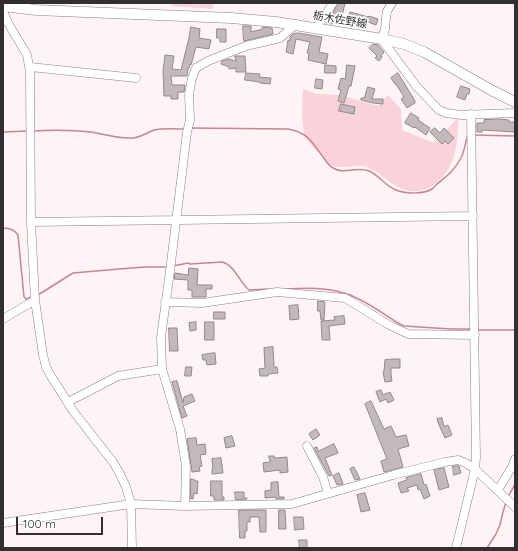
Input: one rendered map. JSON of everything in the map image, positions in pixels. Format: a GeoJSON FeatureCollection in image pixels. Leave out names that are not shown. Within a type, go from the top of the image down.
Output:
{"type":"FeatureCollection","features":[{"type":"Feature","properties":{"kind":"main road","name":"栃木佐野線"},"geometry":{"type":"LineString","coordinates":[[3,6],[36,10],[231,18],[296,24],[382,39],[404,44],[424,52],[515,102]]}},
{"type":"Feature","properties":{"kind":"street"},"geometry":{"type":"LineString","coordinates":[[316,28],[333,3]]}},
{"type":"Feature","properties":{"kind":"street"},"geometry":{"type":"LineString","coordinates":[[392,3],[387,11],[382,39],[416,87],[439,110],[446,113],[461,115],[515,113]]}},
{"type":"Feature","properties":{"kind":"street"},"geometry":{"type":"LineString","coordinates":[[3,11],[8,23],[27,55],[30,67],[31,222],[35,300],[43,355],[46,367],[72,411],[93,435],[117,468],[126,487],[131,504],[132,548]]}},
{"type":"Feature","properties":{"kind":"street"},"geometry":{"type":"LineString","coordinates":[[184,506],[186,466],[180,429],[162,369],[161,336],[187,132],[190,120],[190,94],[192,78],[196,68],[208,61],[246,46],[280,38],[296,24]]}},
{"type":"Feature","properties":{"kind":"street"},"geometry":{"type":"LineString","coordinates":[[30,67],[136,78]]}},
{"type":"Feature","properties":{"kind":"street"},"geometry":{"type":"LineString","coordinates":[[456,548],[475,469],[476,414],[471,114]]}},
{"type":"Feature","properties":{"kind":"street"},"geometry":{"type":"LineString","coordinates":[[31,222],[473,216]]}},
{"type":"Feature","properties":{"kind":"street"},"geometry":{"type":"LineString","coordinates":[[165,302],[202,303],[277,292],[345,298],[389,325],[408,334],[475,335]]}},
{"type":"Feature","properties":{"kind":"street"},"geometry":{"type":"LineString","coordinates":[[3,320],[35,300]]}},
{"type":"Feature","properties":{"kind":"street"},"geometry":{"type":"LineString","coordinates":[[68,402],[118,376],[162,369]]}},
{"type":"Feature","properties":{"kind":"street"},"geometry":{"type":"LineString","coordinates":[[307,446],[323,477],[328,493]]}},
{"type":"Feature","properties":{"kind":"street"},"geometry":{"type":"LineString","coordinates":[[498,490],[515,459]]}},
{"type":"Feature","properties":{"kind":"street"},"geometry":{"type":"LineString","coordinates":[[3,523],[131,504],[184,506],[292,504],[393,475],[458,460],[475,469],[515,507]]}},
{"type":"Feature","properties":{"kind":"shaded area"},"geometry":{"type":"Polygon","coordinates":[[[172,3],[213,3],[213,9],[172,6],[172,3]]]}},
{"type":"Feature","properties":{"kind":"shaded area"},"geometry":{"type":"Polygon","coordinates":[[[303,89],[317,94],[340,95],[378,106],[388,95],[401,109],[402,130],[434,143],[458,118],[456,147],[451,164],[440,180],[432,186],[416,191],[406,190],[396,186],[377,172],[364,166],[337,167],[332,165],[309,143],[304,133],[302,107],[303,89]]]}},
{"type":"Feature","properties":{"kind":"building"},"geometry":{"type":"Polygon","coordinates":[[[338,3],[345,3],[342,16],[351,18],[352,16],[349,16],[350,12],[369,16],[378,19],[376,25],[360,19],[358,27],[350,25],[350,23],[333,19],[332,24],[326,23],[331,17],[338,3]]]}},
{"type":"Feature","properties":{"kind":"building"},"geometry":{"type":"Polygon","coordinates":[[[243,26],[251,26],[251,32],[263,29],[262,27],[272,28],[273,34],[244,41],[243,26]]]}},
{"type":"Feature","properties":{"kind":"building"},"geometry":{"type":"Polygon","coordinates":[[[191,27],[200,29],[199,38],[211,40],[209,49],[196,47],[191,65],[190,64],[188,68],[187,76],[171,76],[172,85],[185,85],[184,92],[178,92],[178,99],[171,99],[171,96],[164,96],[163,71],[165,55],[174,56],[172,69],[181,70],[191,27]]]}},
{"type":"Feature","properties":{"kind":"building"},"geometry":{"type":"Polygon","coordinates":[[[217,29],[226,29],[226,42],[220,42],[220,38],[217,38],[217,29]]]}},
{"type":"Feature","properties":{"kind":"building"},"geometry":{"type":"Polygon","coordinates":[[[298,33],[322,37],[319,52],[328,54],[326,64],[308,60],[309,53],[307,53],[310,42],[296,39],[293,54],[286,52],[288,40],[290,41],[290,37],[293,34],[298,33]]]}},
{"type":"Feature","properties":{"kind":"building"},"geometry":{"type":"Polygon","coordinates":[[[373,44],[378,45],[384,52],[379,61],[375,58],[377,56],[369,48],[373,44]]]}},
{"type":"Feature","properties":{"kind":"building"},"geometry":{"type":"Polygon","coordinates":[[[235,56],[245,56],[246,72],[236,72],[236,68],[229,69],[229,67],[221,64],[222,61],[229,59],[236,61],[235,56]]]}},
{"type":"Feature","properties":{"kind":"building"},"geometry":{"type":"Polygon","coordinates":[[[325,65],[336,66],[336,73],[325,73],[325,65]]]}},
{"type":"Feature","properties":{"kind":"building"},"geometry":{"type":"Polygon","coordinates":[[[347,65],[355,66],[351,86],[349,86],[344,103],[338,101],[341,90],[338,89],[341,78],[345,79],[347,65]]]}},
{"type":"Feature","properties":{"kind":"building"},"geometry":{"type":"Polygon","coordinates":[[[246,73],[260,74],[259,77],[271,78],[270,84],[245,80],[246,73]]]}},
{"type":"Feature","properties":{"kind":"building"},"geometry":{"type":"Polygon","coordinates":[[[398,73],[415,101],[415,103],[407,108],[401,99],[404,97],[391,78],[398,73]]]}},
{"type":"Feature","properties":{"kind":"building"},"geometry":{"type":"Polygon","coordinates":[[[316,79],[323,80],[322,89],[315,88],[316,79]]]}},
{"type":"Feature","properties":{"kind":"building"},"geometry":{"type":"Polygon","coordinates":[[[461,86],[470,89],[465,100],[457,97],[461,86]]]}},
{"type":"Feature","properties":{"kind":"building"},"geometry":{"type":"Polygon","coordinates":[[[368,87],[375,89],[372,99],[383,99],[383,104],[361,100],[361,98],[364,98],[368,87]]]}},
{"type":"Feature","properties":{"kind":"building"},"geometry":{"type":"Polygon","coordinates":[[[341,104],[355,107],[354,114],[339,111],[341,104]]]}},
{"type":"Feature","properties":{"kind":"building"},"geometry":{"type":"Polygon","coordinates":[[[411,113],[430,128],[426,135],[415,127],[414,128],[405,123],[411,113]]]}},
{"type":"Feature","properties":{"kind":"building"},"geometry":{"type":"Polygon","coordinates":[[[500,119],[515,122],[515,132],[482,130],[482,132],[477,132],[477,123],[484,123],[484,120],[500,119]]]}},
{"type":"Feature","properties":{"kind":"building"},"geometry":{"type":"Polygon","coordinates":[[[435,128],[440,133],[444,128],[454,138],[448,144],[445,141],[442,144],[430,132],[435,128]]]}},
{"type":"Feature","properties":{"kind":"building"},"geometry":{"type":"Polygon","coordinates":[[[189,268],[198,269],[197,285],[212,285],[212,289],[206,289],[206,297],[192,297],[192,290],[188,290],[188,280],[174,279],[175,273],[188,275],[189,268]]]}},
{"type":"Feature","properties":{"kind":"building"},"geometry":{"type":"Polygon","coordinates":[[[318,301],[325,302],[324,320],[321,320],[320,311],[318,311],[318,301]]]}},
{"type":"Feature","properties":{"kind":"building"},"geometry":{"type":"Polygon","coordinates":[[[298,305],[299,319],[290,320],[289,306],[298,305]]]}},
{"type":"Feature","properties":{"kind":"building"},"geometry":{"type":"Polygon","coordinates":[[[214,312],[225,312],[225,319],[214,319],[214,312]]]}},
{"type":"Feature","properties":{"kind":"building"},"geometry":{"type":"Polygon","coordinates":[[[344,316],[345,324],[329,326],[330,340],[322,340],[321,321],[335,320],[334,317],[344,316]]]}},
{"type":"Feature","properties":{"kind":"building"},"geometry":{"type":"Polygon","coordinates":[[[196,322],[196,330],[190,331],[189,323],[196,322]]]}},
{"type":"Feature","properties":{"kind":"building"},"geometry":{"type":"Polygon","coordinates":[[[205,322],[214,322],[214,340],[205,340],[205,322]]]}},
{"type":"Feature","properties":{"kind":"building"},"geometry":{"type":"Polygon","coordinates":[[[169,328],[177,328],[178,351],[170,351],[169,328]]]}},
{"type":"Feature","properties":{"kind":"building"},"geometry":{"type":"Polygon","coordinates":[[[273,347],[274,367],[277,367],[278,373],[268,374],[268,376],[260,376],[259,369],[265,368],[264,348],[273,347]]]}},
{"type":"Feature","properties":{"kind":"building"},"geometry":{"type":"Polygon","coordinates":[[[215,353],[216,364],[207,365],[206,360],[203,360],[202,355],[215,353]]]}},
{"type":"Feature","properties":{"kind":"building"},"geometry":{"type":"Polygon","coordinates":[[[400,359],[400,368],[391,368],[392,381],[385,382],[383,372],[385,360],[400,359]]]}},
{"type":"Feature","properties":{"kind":"building"},"geometry":{"type":"Polygon","coordinates":[[[186,367],[192,367],[191,376],[185,376],[186,367]]]}},
{"type":"Feature","properties":{"kind":"building"},"geometry":{"type":"Polygon","coordinates":[[[177,381],[183,403],[184,397],[192,394],[195,401],[183,406],[187,416],[182,418],[172,382],[177,381]]]}},
{"type":"Feature","properties":{"kind":"building"},"geometry":{"type":"Polygon","coordinates":[[[381,390],[383,395],[390,392],[394,400],[388,403],[386,399],[380,402],[376,392],[381,390]]]}},
{"type":"Feature","properties":{"kind":"building"},"geometry":{"type":"Polygon","coordinates":[[[371,401],[384,429],[391,426],[396,437],[406,435],[409,446],[398,449],[403,467],[384,472],[381,461],[387,459],[365,404],[371,401]]]}},
{"type":"Feature","properties":{"kind":"building"},"geometry":{"type":"Polygon","coordinates":[[[442,418],[444,427],[448,425],[452,435],[445,438],[437,419],[442,418]]]}},
{"type":"Feature","properties":{"kind":"building"},"geometry":{"type":"Polygon","coordinates":[[[316,429],[320,435],[313,440],[309,434],[316,429]]]}},
{"type":"Feature","properties":{"kind":"building"},"geometry":{"type":"Polygon","coordinates":[[[232,436],[235,446],[226,448],[224,438],[232,436]]]}},
{"type":"Feature","properties":{"kind":"building"},"geometry":{"type":"Polygon","coordinates":[[[196,438],[197,445],[205,444],[206,454],[200,455],[202,466],[199,467],[200,471],[192,472],[187,439],[196,438]]]}},
{"type":"Feature","properties":{"kind":"building"},"geometry":{"type":"Polygon","coordinates":[[[334,444],[338,453],[325,458],[332,475],[329,476],[314,448],[317,447],[318,451],[334,444]]]}},
{"type":"Feature","properties":{"kind":"building"},"geometry":{"type":"Polygon","coordinates":[[[269,456],[274,456],[275,458],[287,457],[288,472],[280,473],[280,470],[264,472],[263,463],[270,462],[269,456]]]}},
{"type":"Feature","properties":{"kind":"building"},"geometry":{"type":"Polygon","coordinates":[[[221,458],[223,473],[212,474],[212,459],[221,458]]]}},
{"type":"Feature","properties":{"kind":"building"},"geometry":{"type":"Polygon","coordinates":[[[453,466],[459,466],[461,473],[454,475],[453,466]]]}},
{"type":"Feature","properties":{"kind":"building"},"geometry":{"type":"Polygon","coordinates":[[[354,467],[360,479],[355,480],[350,469],[354,467]]]}},
{"type":"Feature","properties":{"kind":"building"},"geometry":{"type":"Polygon","coordinates":[[[444,468],[449,487],[439,490],[434,470],[444,468]]]}},
{"type":"Feature","properties":{"kind":"building"},"geometry":{"type":"Polygon","coordinates":[[[339,473],[343,484],[337,485],[333,476],[339,473]]]}},
{"type":"Feature","properties":{"kind":"building"},"geometry":{"type":"Polygon","coordinates":[[[421,474],[424,485],[426,484],[430,496],[424,499],[420,489],[418,490],[417,485],[407,488],[409,491],[401,493],[398,483],[407,480],[406,478],[421,474]]]}},
{"type":"Feature","properties":{"kind":"building"},"geometry":{"type":"Polygon","coordinates":[[[191,479],[198,481],[197,494],[194,493],[193,499],[191,499],[191,479]]]}},
{"type":"Feature","properties":{"kind":"building"},"geometry":{"type":"Polygon","coordinates":[[[211,481],[222,481],[222,497],[224,497],[224,500],[214,500],[214,496],[211,496],[211,481]]]}},
{"type":"Feature","properties":{"kind":"building"},"geometry":{"type":"Polygon","coordinates":[[[278,482],[279,497],[284,497],[284,499],[276,499],[275,497],[265,498],[265,491],[271,490],[271,483],[278,482]]]}},
{"type":"Feature","properties":{"kind":"building"},"geometry":{"type":"Polygon","coordinates":[[[235,492],[244,492],[244,498],[247,499],[236,500],[235,492]]]}},
{"type":"Feature","properties":{"kind":"building"},"geometry":{"type":"Polygon","coordinates":[[[365,493],[370,510],[361,512],[357,495],[365,493]]]}},
{"type":"Feature","properties":{"kind":"building"},"geometry":{"type":"Polygon","coordinates":[[[239,510],[266,510],[266,532],[260,532],[259,517],[250,517],[250,522],[247,522],[245,538],[240,538],[239,510]]]}},
{"type":"Feature","properties":{"kind":"building"},"geometry":{"type":"Polygon","coordinates":[[[279,510],[285,510],[286,529],[279,529],[279,510]]]}},
{"type":"Feature","properties":{"kind":"building"},"geometry":{"type":"Polygon","coordinates":[[[294,517],[303,517],[304,529],[295,530],[294,517]]]}},
{"type":"Feature","properties":{"kind":"building"},"geometry":{"type":"Polygon","coordinates":[[[299,540],[307,540],[307,548],[300,548],[299,540]]]}},
{"type":"Feature","properties":{"kind":"waterway"},"geometry":{"type":"LineString","coordinates":[[191,128],[295,130],[305,135],[316,147],[327,163],[333,168],[342,171],[360,169],[369,171],[392,188],[409,193],[429,191],[450,173],[461,158],[468,135]]}},
{"type":"Feature","properties":{"kind":"waterway"},"geometry":{"type":"LineString","coordinates":[[33,131],[84,131],[116,137],[134,138],[158,129],[185,129]]}},
{"type":"Feature","properties":{"kind":"waterway"},"geometry":{"type":"LineString","coordinates":[[3,132],[27,131]]}},
{"type":"Feature","properties":{"kind":"waterway"},"geometry":{"type":"LineString","coordinates":[[473,135],[515,136]]}},
{"type":"Feature","properties":{"kind":"waterway"},"geometry":{"type":"LineString","coordinates":[[3,228],[8,228],[18,235],[24,297],[26,299],[32,297]]}},
{"type":"Feature","properties":{"kind":"waterway"},"geometry":{"type":"LineString","coordinates":[[173,266],[188,263],[222,262],[234,270],[249,290],[268,289]]}},
{"type":"Feature","properties":{"kind":"waterway"},"geometry":{"type":"LineString","coordinates":[[38,295],[73,273],[145,267],[167,267]]}},
{"type":"Feature","properties":{"kind":"waterway"},"geometry":{"type":"LineString","coordinates":[[285,289],[324,289],[347,294],[367,303],[404,326],[470,329]]}},
{"type":"Feature","properties":{"kind":"waterway"},"geometry":{"type":"LineString","coordinates":[[476,330],[515,330]]}},
{"type":"Feature","properties":{"kind":"waterway"},"geometry":{"type":"LineString","coordinates":[[508,497],[515,484]]}},
{"type":"Feature","properties":{"kind":"waterway"},"geometry":{"type":"LineString","coordinates":[[487,548],[500,525],[506,502]]}}]}
